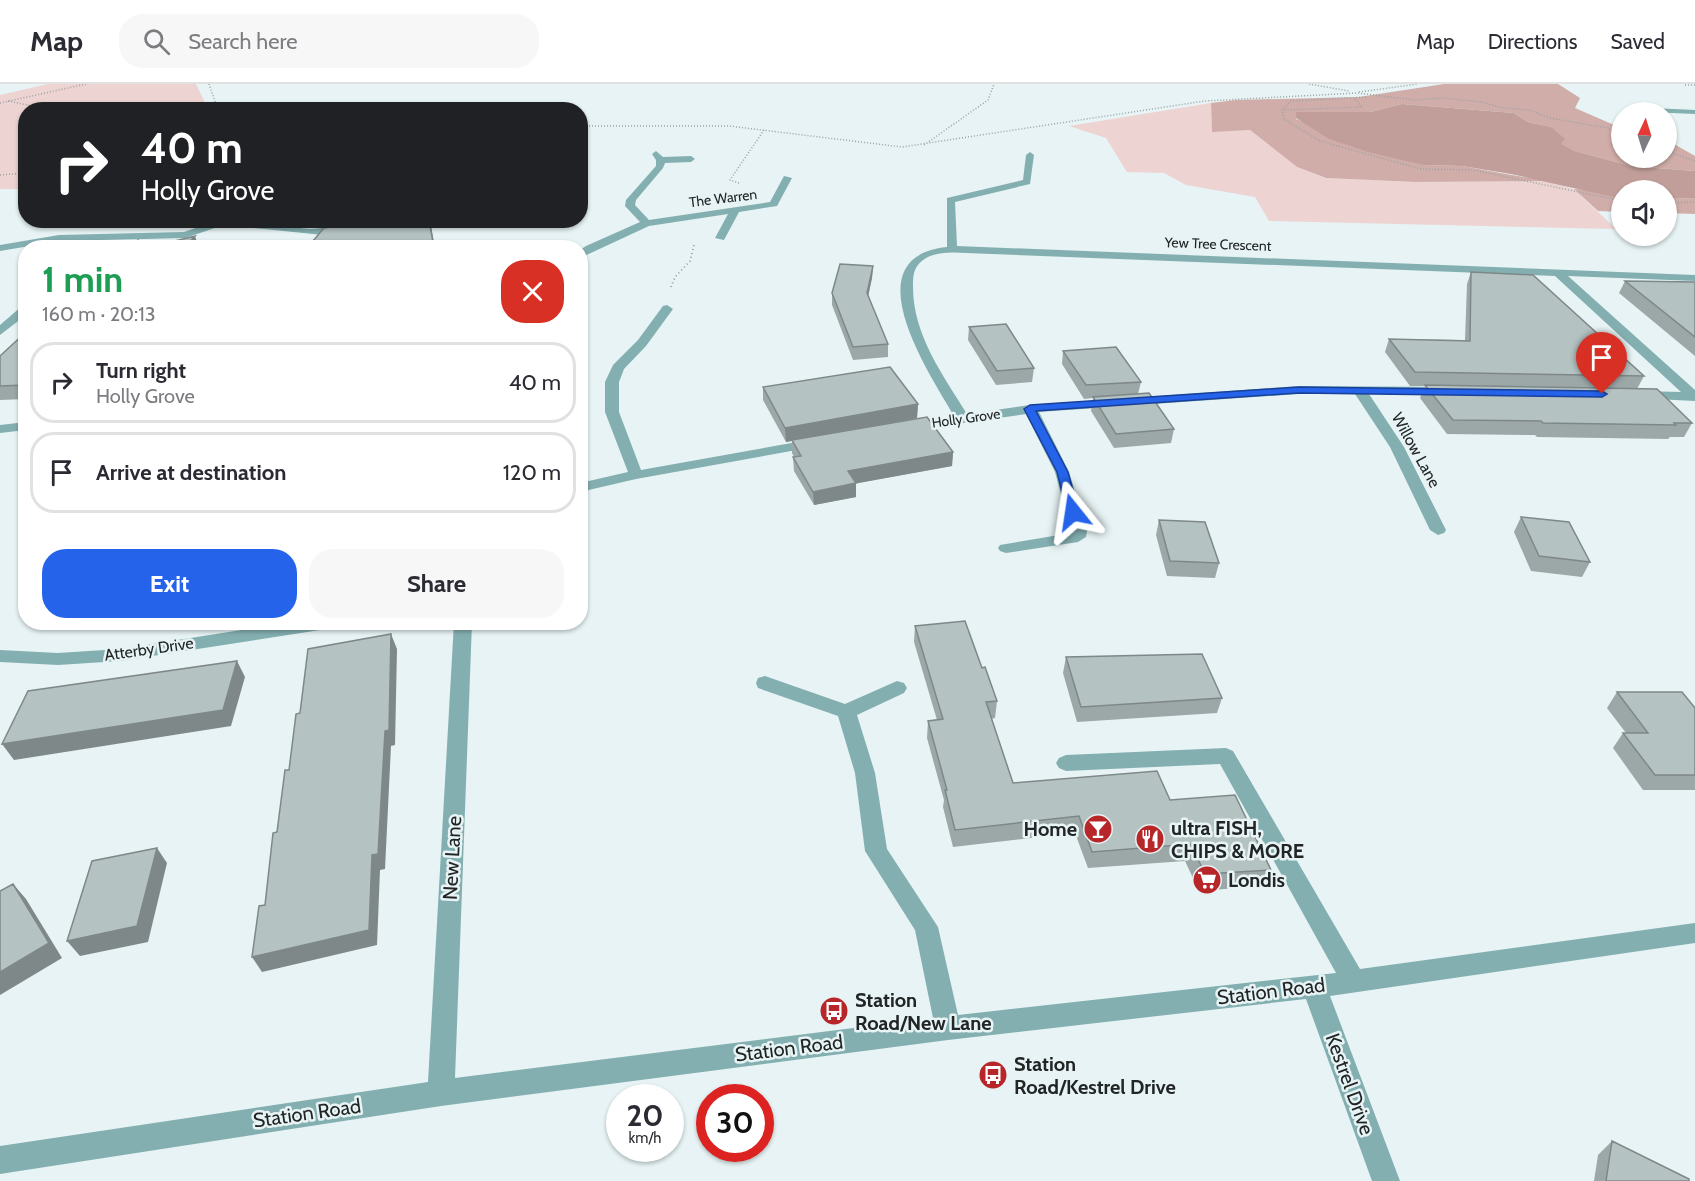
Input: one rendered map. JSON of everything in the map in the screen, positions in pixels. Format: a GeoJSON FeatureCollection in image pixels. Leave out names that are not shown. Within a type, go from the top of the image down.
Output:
{"type":"FeatureCollection","features":[{"type":"Feature","properties":{"kind":"street"},"geometry":{"type":"LineString","coordinates":[[1677,111],[1695,112]]}},
{"type":"Feature","properties":{"kind":"street"},"geometry":{"type":"LineString","coordinates":[[952,249],[950,200],[1027,182],[1030,155]]}},
{"type":"Feature","properties":{"kind":"street"},"geometry":{"type":"LineString","coordinates":[[647,223],[630,206],[631,200],[653,175],[659,157],[691,159]]}},
{"type":"Feature","properties":{"kind":"street","name":"The Warren"},"geometry":{"type":"LineString","coordinates":[[588,249],[647,223],[774,204],[787,178]]}},
{"type":"Feature","properties":{"kind":"street"},"geometry":{"type":"LineString","coordinates":[[720,238],[730,211]]}},
{"type":"Feature","properties":{"kind":"street"},"geometry":{"type":"LineString","coordinates":[[47,240],[185,236],[210,228]]}},
{"type":"Feature","properties":{"kind":"street"},"geometry":{"type":"LineString","coordinates":[[285,228],[323,232],[335,228]]}},
{"type":"Feature","properties":{"kind":"street"},"geometry":{"type":"LineString","coordinates":[[0,248],[18,245]]}},
{"type":"Feature","properties":{"kind":"street","name":"Yew Tree Crescent"},"geometry":{"type":"LineString","coordinates":[[962,417],[920,345],[910,320],[907,296],[907,274],[912,263],[921,257],[952,249],[1695,278]]}},
{"type":"Feature","properties":{"kind":"street"},"geometry":{"type":"LineString","coordinates":[[1557,272],[1694,397]]}},
{"type":"Feature","properties":{"kind":"street"},"geometry":{"type":"LineString","coordinates":[[636,475],[612,412],[612,382],[618,368],[642,344],[667,309]]}},
{"type":"Feature","properties":{"kind":"street"},"geometry":{"type":"LineString","coordinates":[[0,331],[18,316]]}},
{"type":"Feature","properties":{"kind":"street","name":"Holly Grove"},"geometry":{"type":"LineString","coordinates":[[892,430],[962,417],[1030,409],[1299,390],[1466,392]]}},
{"type":"Feature","properties":{"kind":"street","name":"Willow Lane"},"geometry":{"type":"LineString","coordinates":[[1359,390],[1397,447],[1438,530]]}},
{"type":"Feature","properties":{"kind":"street"},"geometry":{"type":"LineString","coordinates":[[1622,394],[1694,397]]}},
{"type":"Feature","properties":{"kind":"street"},"geometry":{"type":"LineString","coordinates":[[1006,548],[1078,537],[1079,531],[1062,472],[1030,409]]}},
{"type":"Feature","properties":{"kind":"street"},"geometry":{"type":"LineString","coordinates":[[0,429],[18,427]]}},
{"type":"Feature","properties":{"kind":"street"},"geometry":{"type":"LineString","coordinates":[[588,486],[636,475],[834,440]]}},
{"type":"Feature","properties":{"kind":"street","name":"Atterby Drive"},"geometry":{"type":"LineString","coordinates":[[0,656],[58,659],[120,655],[281,630]]}},
{"type":"Feature","properties":{"kind":"street","name":"New Lane"},"geometry":{"type":"LineString","coordinates":[[441,1093],[463,630]]}},
{"type":"Feature","properties":{"kind":"street"},"geometry":{"type":"LineString","coordinates":[[765,683],[846,712],[897,688]]}},
{"type":"Feature","properties":{"kind":"street"},"geometry":{"type":"LineString","coordinates":[[846,712],[865,772],[876,851],[926,927],[948,1028]]}},
{"type":"Feature","properties":{"kind":"street"},"geometry":{"type":"LineString","coordinates":[[1066,763],[1226,756],[1354,981]]}},
{"type":"Feature","properties":{"kind":"street","name":"Station Road"},"geometry":{"type":"LineString","coordinates":[[0,1160],[441,1093],[948,1028],[1314,987],[1692,935]]}},
{"type":"Feature","properties":{"kind":"street","name":"Kestrel Drive"},"geometry":{"type":"LineString","coordinates":[[1314,987],[1386,1181]]}},
{"type":"Feature","properties":{"kind":"path"},"geometry":{"type":"LineString","coordinates":[[0,101],[86,84]]}},
{"type":"Feature","properties":{"kind":"path"},"geometry":{"type":"LineString","coordinates":[[209,84],[215,102]]}},
{"type":"Feature","properties":{"kind":"path"},"geometry":{"type":"LineString","coordinates":[[923,145],[988,100],[994,84]]}},
{"type":"Feature","properties":{"kind":"path"},"geometry":{"type":"LineString","coordinates":[[1309,84],[1370,96],[1482,102],[1503,108],[1529,110],[1550,118],[1611,130]]}},
{"type":"Feature","properties":{"kind":"path"},"geometry":{"type":"LineString","coordinates":[[588,126],[729,126],[902,147],[1205,101],[1357,93],[1418,84]]}},
{"type":"Feature","properties":{"kind":"path"},"geometry":{"type":"LineString","coordinates":[[1282,110],[1291,100],[1355,99],[1370,96]]}},
{"type":"Feature","properties":{"kind":"path"},"geometry":{"type":"LineString","coordinates":[[1282,110],[1362,107],[1355,99]]}},
{"type":"Feature","properties":{"kind":"path"},"geometry":{"type":"LineString","coordinates":[[4,100],[18,103]]}},
{"type":"Feature","properties":{"kind":"path"},"geometry":{"type":"LineString","coordinates":[[1282,110],[1284,120],[1320,141],[1365,155],[1421,169],[1473,170],[1611,199]]}},
{"type":"Feature","properties":{"kind":"path"},"geometry":{"type":"LineString","coordinates":[[730,211],[741,184],[730,180],[764,130]]}},
{"type":"Feature","properties":{"kind":"path"},"geometry":{"type":"LineString","coordinates":[[1677,155],[1695,161]]}},
{"type":"Feature","properties":{"kind":"path"},"geometry":{"type":"LineString","coordinates":[[0,175],[18,174]]}},
{"type":"Feature","properties":{"kind":"path"},"geometry":{"type":"LineString","coordinates":[[1677,202],[1695,202]]}},
{"type":"Feature","properties":{"kind":"path"},"geometry":{"type":"LineString","coordinates":[[667,309],[667,297],[675,277],[690,261],[694,242],[712,213]]}},
{"type":"Feature","properties":{"kind":"shaded area"},"geometry":{"type":"Polygon","coordinates":[[[48,84],[196,84],[205,102],[18,102],[18,189],[0,189],[0,95],[48,84]]]}},
{"type":"Feature","properties":{"kind":"shaded area"},"geometry":{"type":"Polygon","coordinates":[[[1444,84],[1558,84],[1580,98],[1575,108],[1611,124],[1611,161],[1575,151],[1560,144],[1551,127],[1528,122],[1514,113],[1402,104],[1370,112],[1296,112],[1296,119],[1423,165],[1462,166],[1546,181],[1415,182],[1326,178],[1297,167],[1250,130],[1212,132],[1211,103],[1235,100],[1359,97],[1444,84]]]}},
{"type":"Feature","properties":{"kind":"shaded area"},"geometry":{"type":"Polygon","coordinates":[[[1211,103],[1212,131],[1250,130],[1297,167],[1325,178],[1415,182],[1546,181],[1574,189],[1611,224],[1611,229],[1269,221],[1255,197],[1186,185],[1164,173],[1127,172],[1106,138],[1069,126],[1211,103]]]}},
{"type":"Feature","properties":{"kind":"shaded area"},"geometry":{"type":"Polygon","coordinates":[[[1402,104],[1514,113],[1528,122],[1551,127],[1565,139],[1561,144],[1575,151],[1611,161],[1611,168],[1695,171],[1695,198],[1677,199],[1677,180],[1611,180],[1611,196],[1511,174],[1462,166],[1423,165],[1368,152],[1329,139],[1296,118],[1296,112],[1370,112],[1402,104]]]}},
{"type":"Feature","properties":{"kind":"shaded area"},"geometry":{"type":"Polygon","coordinates":[[[1677,146],[1695,156],[1695,171],[1657,168],[1677,168],[1677,146]]]}},
{"type":"Feature","properties":{"kind":"shaded area"},"geometry":{"type":"Polygon","coordinates":[[[1574,189],[1591,190],[1611,195],[1611,212],[1598,211],[1574,189]]]}},
{"type":"Feature","properties":{"kind":"shaded area"},"geometry":{"type":"Polygon","coordinates":[[[1695,198],[1695,214],[1677,213],[1677,199],[1695,198]]]}},
{"type":"Feature","properties":{"kind":"building"},"geometry":{"type":"Polygon","coordinates":[[[324,228],[430,228],[433,240],[314,240],[324,228]]]}},
{"type":"Feature","properties":{"kind":"building"},"geometry":{"type":"Polygon","coordinates":[[[195,236],[191,240],[179,240],[195,236]]]}},
{"type":"Feature","properties":{"kind":"building"},"geometry":{"type":"Polygon","coordinates":[[[840,264],[873,266],[867,293],[888,344],[853,347],[832,293],[840,264]]]}},
{"type":"Feature","properties":{"kind":"building"},"geometry":{"type":"Polygon","coordinates":[[[1471,272],[1533,275],[1644,376],[1415,372],[1389,339],[1470,341],[1471,272]]]}},
{"type":"Feature","properties":{"kind":"building"},"geometry":{"type":"Polygon","coordinates":[[[1625,281],[1695,282],[1695,337],[1625,281]]]}},
{"type":"Feature","properties":{"kind":"building"},"geometry":{"type":"Polygon","coordinates":[[[1006,324],[1034,368],[997,371],[969,327],[1006,324]]]}},
{"type":"Feature","properties":{"kind":"building"},"geometry":{"type":"Polygon","coordinates":[[[18,339],[18,385],[0,386],[0,356],[18,339]]]}},
{"type":"Feature","properties":{"kind":"building"},"geometry":{"type":"Polygon","coordinates":[[[1116,347],[1141,382],[1086,385],[1063,351],[1116,347]]]}},
{"type":"Feature","properties":{"kind":"building"},"geometry":{"type":"Polygon","coordinates":[[[890,367],[918,404],[785,428],[763,387],[890,367]]]}},
{"type":"Feature","properties":{"kind":"building"},"geometry":{"type":"Polygon","coordinates":[[[1425,385],[1657,389],[1692,423],[1674,423],[1676,425],[1453,420],[1425,385]]]}},
{"type":"Feature","properties":{"kind":"building"},"geometry":{"type":"Polygon","coordinates":[[[1149,393],[1174,429],[1116,434],[1093,397],[1149,393]]]}},
{"type":"Feature","properties":{"kind":"building"},"geometry":{"type":"Polygon","coordinates":[[[927,417],[953,452],[848,471],[856,483],[813,492],[793,457],[801,456],[792,440],[927,417]]]}},
{"type":"Feature","properties":{"kind":"building"},"geometry":{"type":"Polygon","coordinates":[[[1521,517],[1569,522],[1590,562],[1539,556],[1521,517]]]}},
{"type":"Feature","properties":{"kind":"building"},"geometry":{"type":"Polygon","coordinates":[[[1159,520],[1205,522],[1219,563],[1170,561],[1159,520]]]}},
{"type":"Feature","properties":{"kind":"building"},"geometry":{"type":"Polygon","coordinates":[[[965,621],[997,701],[986,702],[1013,783],[1157,771],[1170,800],[1235,795],[1271,870],[1205,874],[1191,844],[1092,852],[1079,816],[955,830],[945,790],[947,790],[928,721],[943,719],[915,626],[965,621]]]}},
{"type":"Feature","properties":{"kind":"building"},"geometry":{"type":"Polygon","coordinates":[[[391,634],[389,730],[385,731],[378,854],[372,855],[369,930],[252,957],[259,906],[265,905],[273,833],[277,832],[285,770],[289,770],[296,714],[300,713],[308,649],[391,634]]]}},
{"type":"Feature","properties":{"kind":"building"},"geometry":{"type":"Polygon","coordinates":[[[1202,654],[1222,698],[1081,707],[1066,657],[1202,654]]]}},
{"type":"Feature","properties":{"kind":"building"},"geometry":{"type":"Polygon","coordinates":[[[237,661],[223,710],[2,744],[28,691],[237,661]]]}},
{"type":"Feature","properties":{"kind":"building"},"geometry":{"type":"Polygon","coordinates":[[[1617,692],[1682,692],[1695,708],[1695,775],[1655,775],[1623,733],[1648,733],[1617,692]]]}},
{"type":"Feature","properties":{"kind":"building"},"geometry":{"type":"Polygon","coordinates":[[[157,848],[137,926],[67,941],[92,861],[157,848]]]}},
{"type":"Feature","properties":{"kind":"building"},"geometry":{"type":"Polygon","coordinates":[[[13,884],[49,943],[0,972],[0,891],[13,884]]]}},
{"type":"Feature","properties":{"kind":"building"},"geometry":{"type":"Polygon","coordinates":[[[1612,1141],[1689,1179],[1689,1181],[1606,1181],[1612,1141]]]}},
{"type":"Feature","properties":{"kind":"place","name":"Home"},"geometry":{"type":"Point","coordinates":[1098,829]}},
{"type":"Feature","properties":{"kind":"place","name":"ultra FISH, CHIPS & MORE"},"geometry":{"type":"Point","coordinates":[1150,839]}},
{"type":"Feature","properties":{"kind":"place","name":"Londis"},"geometry":{"type":"Point","coordinates":[1207,880]}},
{"type":"Feature","properties":{"kind":"place","name":"Station Road/New Lane"},"geometry":{"type":"Point","coordinates":[834,1011]}},
{"type":"Feature","properties":{"kind":"place","name":"Station Road/Kestrel Drive"},"geometry":{"type":"Point","coordinates":[993,1075]}},
{"type":"Feature","properties":{"kind":"route"},"geometry":{"type":"LineString","coordinates":[[1073,512],[1062,472],[1030,409],[1299,390],[1602,394]]}}]}
